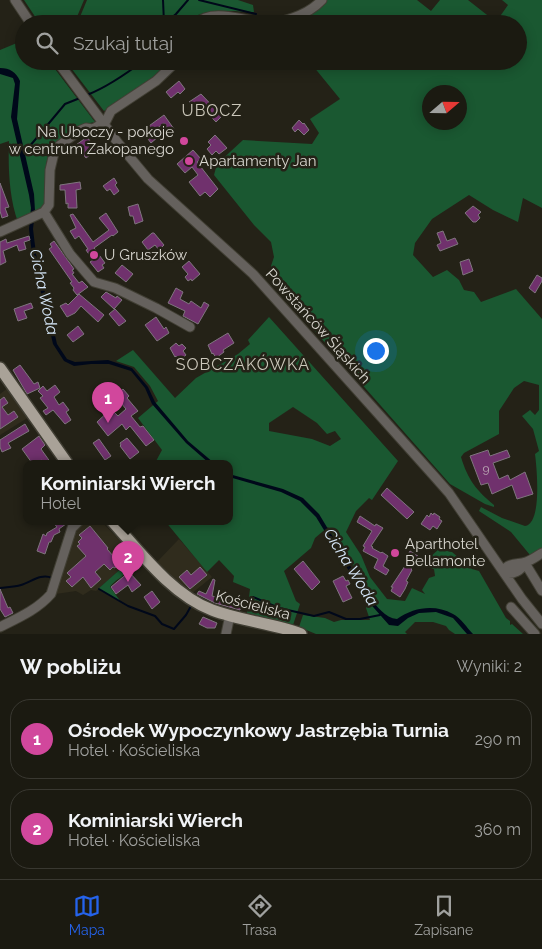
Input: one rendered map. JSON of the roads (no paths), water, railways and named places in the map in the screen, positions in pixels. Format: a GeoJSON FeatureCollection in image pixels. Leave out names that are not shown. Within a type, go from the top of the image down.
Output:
{"type":"FeatureCollection","features":[{"type":"Feature","properties":{"kind":"main road"},"geometry":{"type":"LineString","coordinates":[[0,368],[65,460]]}},
{"type":"Feature","properties":{"kind":"main road","name":"Kościeliska"},"geometry":{"type":"LineString","coordinates":[[116,525],[176,590],[200,605],[230,616],[301,634]]}},
{"type":"Feature","properties":{"kind":"street"},"geometry":{"type":"LineString","coordinates":[[15,0],[25,15]]}},
{"type":"Feature","properties":{"kind":"street"},"geometry":{"type":"LineString","coordinates":[[297,15],[322,0]]}},
{"type":"Feature","properties":{"kind":"street","name":"Powstańców Śląskich"},"geometry":{"type":"LineString","coordinates":[[64,70],[101,121],[148,179],[253,274],[284,306],[449,493],[504,573],[540,621]]}},
{"type":"Feature","properties":{"kind":"street"},"geometry":{"type":"LineString","coordinates":[[0,232],[42,214],[48,205],[50,163],[56,149],[86,128],[94,129],[111,111],[156,81],[168,70]]}},
{"type":"Feature","properties":{"kind":"street"},"geometry":{"type":"LineString","coordinates":[[42,214],[70,254],[94,282],[115,288],[190,327]]}},
{"type":"Feature","properties":{"kind":"street"},"geometry":{"type":"LineString","coordinates":[[0,628],[32,610],[51,594],[72,528],[75,525]]}},
{"type":"Feature","properties":{"kind":"street"},"geometry":{"type":"LineString","coordinates":[[504,573],[511,575],[520,570],[525,562],[542,553]]}},
{"type":"Feature","properties":{"kind":"street"},"geometry":{"type":"LineString","coordinates":[[525,562],[542,592]]}},
{"type":"Feature","properties":{"kind":"street"},"geometry":{"type":"LineString","coordinates":[[511,607],[535,634]]}},
{"type":"Feature","properties":{"kind":"street"},"geometry":{"type":"LineString","coordinates":[[226,634],[230,616]]}},
{"type":"Feature","properties":{"kind":"water","name":"Cicha Woda"},"geometry":{"type":"Polygon","coordinates":[[[0,68],[7,69],[17,75],[20,81],[17,119],[34,194],[33,229],[36,254],[57,344],[67,359],[75,362],[108,360],[132,368],[148,387],[155,402],[188,441],[210,460],[206,460],[186,443],[152,404],[145,388],[131,371],[109,364],[74,366],[64,361],[53,344],[32,254],[29,229],[31,208],[11,117],[15,84],[13,78],[0,74],[0,68]]]}},
{"type":"Feature","properties":{"kind":"water"},"geometry":{"type":"Polygon","coordinates":[[[233,475],[283,489],[303,498],[319,514],[369,597],[389,616],[397,619],[410,612],[425,608],[439,609],[456,616],[473,634],[467,634],[453,618],[436,612],[419,613],[408,618],[398,626],[389,625],[366,599],[316,517],[300,501],[281,492],[233,478],[233,475]]]}},
{"type":"Feature","properties":{"kind":"waterway"},"geometry":{"type":"LineString","coordinates":[[163,0],[164,15]]}},
{"type":"Feature","properties":{"kind":"waterway"},"geometry":{"type":"LineString","coordinates":[[175,15],[188,0]]}},
{"type":"Feature","properties":{"kind":"waterway"},"geometry":{"type":"LineString","coordinates":[[199,0],[256,14]]}},
{"type":"Feature","properties":{"kind":"waterway"},"geometry":{"type":"LineString","coordinates":[[87,95],[131,70]]}},
{"type":"Feature","properties":{"kind":"waterway"},"geometry":{"type":"LineString","coordinates":[[24,153],[65,104],[80,98]]}},
{"type":"Feature","properties":{"kind":"waterway"},"geometry":{"type":"LineString","coordinates":[[0,588],[21,585],[40,577],[52,578]]}},
{"type":"Feature","properties":{"kind":"waterway"},"geometry":{"type":"LineString","coordinates":[[99,589],[128,606],[155,616],[162,624],[174,629],[191,606]]}},
{"type":"Feature","properties":{"kind":"waterway"},"geometry":{"type":"LineString","coordinates":[[253,597],[279,608],[314,616],[329,612],[346,619],[360,619],[380,615]]}},
{"type":"Feature","properties":{"kind":"place","name":"Na Uboczy - pokoje w centrum Zakopanego"},"geometry":{"type":"Point","coordinates":[184,141]}},
{"type":"Feature","properties":{"kind":"place","name":"Apartamenty Jan"},"geometry":{"type":"Point","coordinates":[189,161]}},
{"type":"Feature","properties":{"kind":"place","name":"U Gruszków"},"geometry":{"type":"Point","coordinates":[94,255]}},
{"type":"Feature","properties":{"kind":"place","name":"Ośrodek Wypoczynkowy Jastrzębia Turnia"},"geometry":{"type":"Point","coordinates":[108,423]}},
{"type":"Feature","properties":{"kind":"place","name":"Aparthotel Bellamonte"},"geometry":{"type":"Point","coordinates":[395,553]}},
{"type":"Feature","properties":{"kind":"place","name":"Kominiarski Wierch"},"geometry":{"type":"Point","coordinates":[128,582]}},
{"type":"Feature","properties":{"kind":"district","name":"UBOCZ"},"geometry":{"type":"Point","coordinates":[212,110]}},
{"type":"Feature","properties":{"kind":"district","name":"SOBCZAKÓWKA"},"geometry":{"type":"Point","coordinates":[243,364]}}]}
